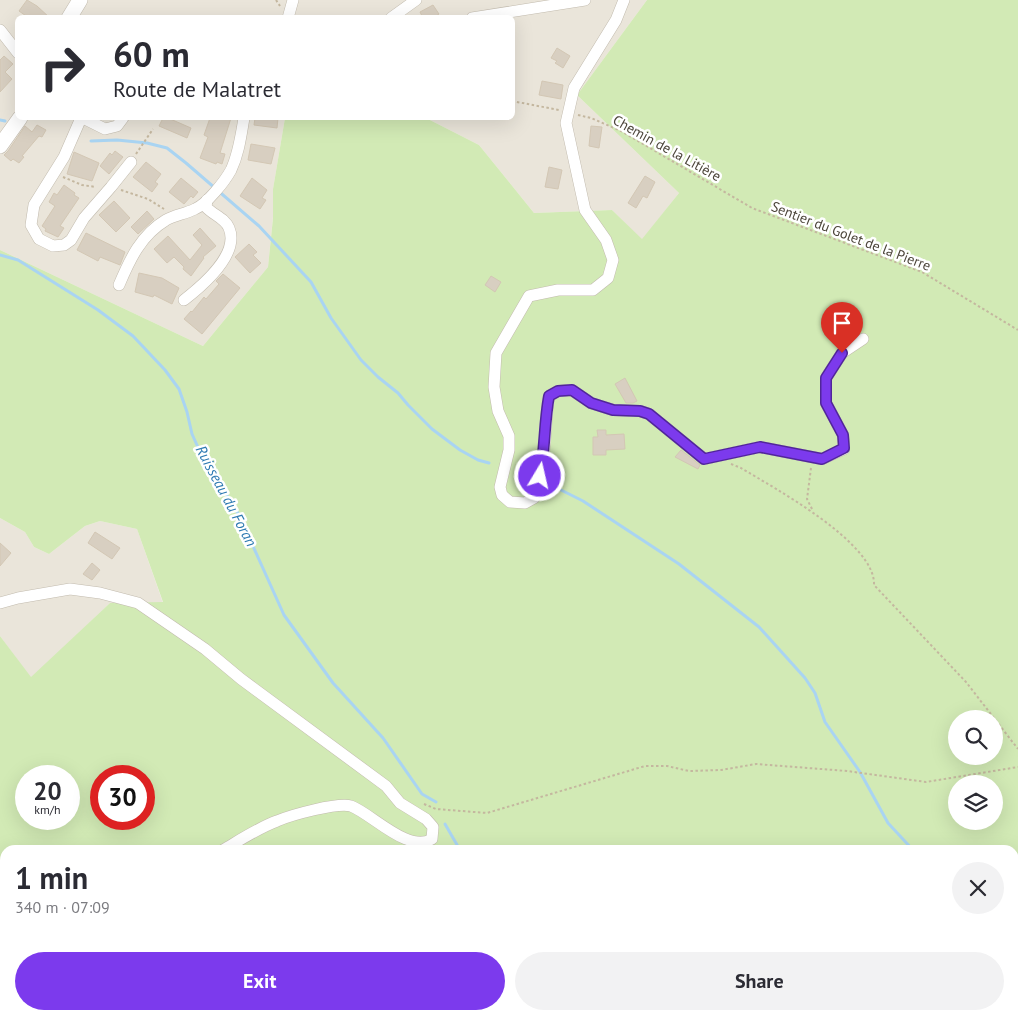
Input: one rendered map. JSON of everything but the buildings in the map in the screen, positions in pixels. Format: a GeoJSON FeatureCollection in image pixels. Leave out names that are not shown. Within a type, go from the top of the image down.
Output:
{"type":"FeatureCollection","features":[{"type":"Feature","properties":{"kind":"street"},"geometry":{"type":"LineString","coordinates":[[71,15],[80,0]]}},
{"type":"Feature","properties":{"kind":"street"},"geometry":{"type":"LineString","coordinates":[[289,15],[293,0]]}},
{"type":"Feature","properties":{"kind":"street"},"geometry":{"type":"LineString","coordinates":[[395,15],[416,0]]}},
{"type":"Feature","properties":{"kind":"street"},"geometry":{"type":"LineString","coordinates":[[491,15],[585,0]]}},
{"type":"Feature","properties":{"kind":"street"},"geometry":{"type":"LineString","coordinates":[[624,0],[616,20],[574,88],[566,122],[585,210],[606,240],[613,260],[608,278],[593,290],[558,290],[529,296],[496,353],[494,387],[498,411],[509,436],[509,450],[500,486],[502,496],[510,502],[525,503],[534,498],[544,453],[545,417],[549,396],[558,391],[572,390],[591,403],[613,410],[640,411],[649,414],[704,459],[760,447],[822,459],[844,448],[843,435],[826,403],[826,378],[842,353],[863,339]]}},
{"type":"Feature","properties":{"kind":"street"},"geometry":{"type":"LineString","coordinates":[[0,30],[15,49]]}},
{"type":"Feature","properties":{"kind":"street"},"geometry":{"type":"LineString","coordinates":[[0,146],[19,120]]}},
{"type":"Feature","properties":{"kind":"street"},"geometry":{"type":"LineString","coordinates":[[81,120],[64,157],[34,205],[31,225],[39,239],[53,246],[64,245],[71,240],[84,218],[134,158]]}},
{"type":"Feature","properties":{"kind":"street"},"geometry":{"type":"LineString","coordinates":[[86,120],[105,129],[117,126],[121,120]]}},
{"type":"Feature","properties":{"kind":"street"},"geometry":{"type":"LineString","coordinates":[[119,285],[133,253],[141,242],[164,221],[196,209],[210,197],[222,182],[230,171],[238,152],[244,120]]}},
{"type":"Feature","properties":{"kind":"street"},"geometry":{"type":"LineString","coordinates":[[184,300],[204,285],[230,248],[231,235],[229,226],[206,207],[210,197]]}},
{"type":"Feature","properties":{"kind":"street"},"geometry":{"type":"LineString","coordinates":[[0,603],[70,589],[100,593],[138,602],[206,649],[241,679],[386,786],[400,803],[426,819],[433,827],[432,839],[426,843],[417,842],[394,834],[362,811],[349,806],[335,805],[277,821],[232,845]]}},
{"type":"Feature","properties":{"kind":"path","name":"Chemin de la Litière"},"geometry":{"type":"LineString","coordinates":[[515,102],[591,118],[620,131],[752,208]]}},
{"type":"Feature","properties":{"kind":"path"},"geometry":{"type":"LineString","coordinates":[[134,158],[153,129]]}},
{"type":"Feature","properties":{"kind":"path"},"geometry":{"type":"LineString","coordinates":[[58,175],[82,185],[111,187],[148,198],[174,216]]}},
{"type":"Feature","properties":{"kind":"path","name":"Sentier du Golet de la Pierre"},"geometry":{"type":"LineString","coordinates":[[752,208],[922,272],[1018,330]]}},
{"type":"Feature","properties":{"kind":"path"},"geometry":{"type":"LineString","coordinates":[[714,456],[741,468],[834,527],[865,561],[875,576],[874,585],[966,682],[1018,749]]}},
{"type":"Feature","properties":{"kind":"path"},"geometry":{"type":"LineString","coordinates":[[812,457],[807,499],[814,513]]}},
{"type":"Feature","properties":{"kind":"path"},"geometry":{"type":"LineString","coordinates":[[421,803],[436,809],[487,813],[645,766],[666,766],[689,771],[721,770],[756,764],[865,774],[926,782],[1018,767]]}},
{"type":"Feature","properties":{"kind":"shaded area"},"geometry":{"type":"Polygon","coordinates":[[[0,0],[647,0],[577,95],[679,193],[642,240],[612,210],[534,213],[479,145],[430,120],[515,120],[515,15],[15,15],[15,120],[285,120],[273,189],[273,217],[268,267],[203,346],[0,250],[0,0]]]}},
{"type":"Feature","properties":{"kind":"shaded area"},"geometry":{"type":"Polygon","coordinates":[[[0,518],[25,532],[34,547],[49,554],[85,526],[100,521],[137,529],[163,603],[110,603],[31,678],[0,636],[0,518]]]}},
{"type":"Feature","properties":{"kind":"green space"},"geometry":{"type":"Polygon","coordinates":[[[647,0],[1018,0],[1018,845],[0,845],[0,636],[31,677],[110,603],[163,602],[137,529],[100,521],[85,526],[49,554],[34,547],[25,532],[0,518],[0,250],[203,346],[268,267],[273,218],[273,189],[285,120],[430,120],[479,145],[534,213],[612,210],[642,239],[679,193],[577,95],[647,0]]]}},
{"type":"Feature","properties":{"kind":"waterway"},"geometry":{"type":"LineString","coordinates":[[0,120],[5,121]]}},
{"type":"Feature","properties":{"kind":"waterway"},"geometry":{"type":"LineString","coordinates":[[91,141],[117,140],[147,143],[167,148],[186,163],[259,226],[311,282],[331,318],[361,360],[378,377],[398,393],[432,429],[460,450],[478,460],[489,463]]}},
{"type":"Feature","properties":{"kind":"waterway","name":"Ruisseau du Foran"},"geometry":{"type":"LineString","coordinates":[[0,255],[18,260],[98,310],[133,336],[165,370],[179,389],[192,434],[201,454],[239,515],[284,615],[333,683],[383,738],[422,794],[436,802]]}},
{"type":"Feature","properties":{"kind":"waterway"},"geometry":{"type":"LineString","coordinates":[[549,484],[583,501],[679,564],[759,627],[805,678],[815,693],[825,722],[860,772],[888,823],[908,845]]}},
{"type":"Feature","properties":{"kind":"waterway","name":"Ruisseau du Foran"},"geometry":{"type":"LineString","coordinates":[[445,824],[457,845]]}},
{"type":"Feature","properties":{"kind":"route"},"geometry":{"type":"LineString","coordinates":[[540,476],[544,453],[545,417],[549,396],[558,391],[572,390],[591,403],[613,410],[640,411],[649,414],[704,459],[760,447],[822,459],[844,448],[843,435],[826,403],[826,378],[842,353]]}}]}
